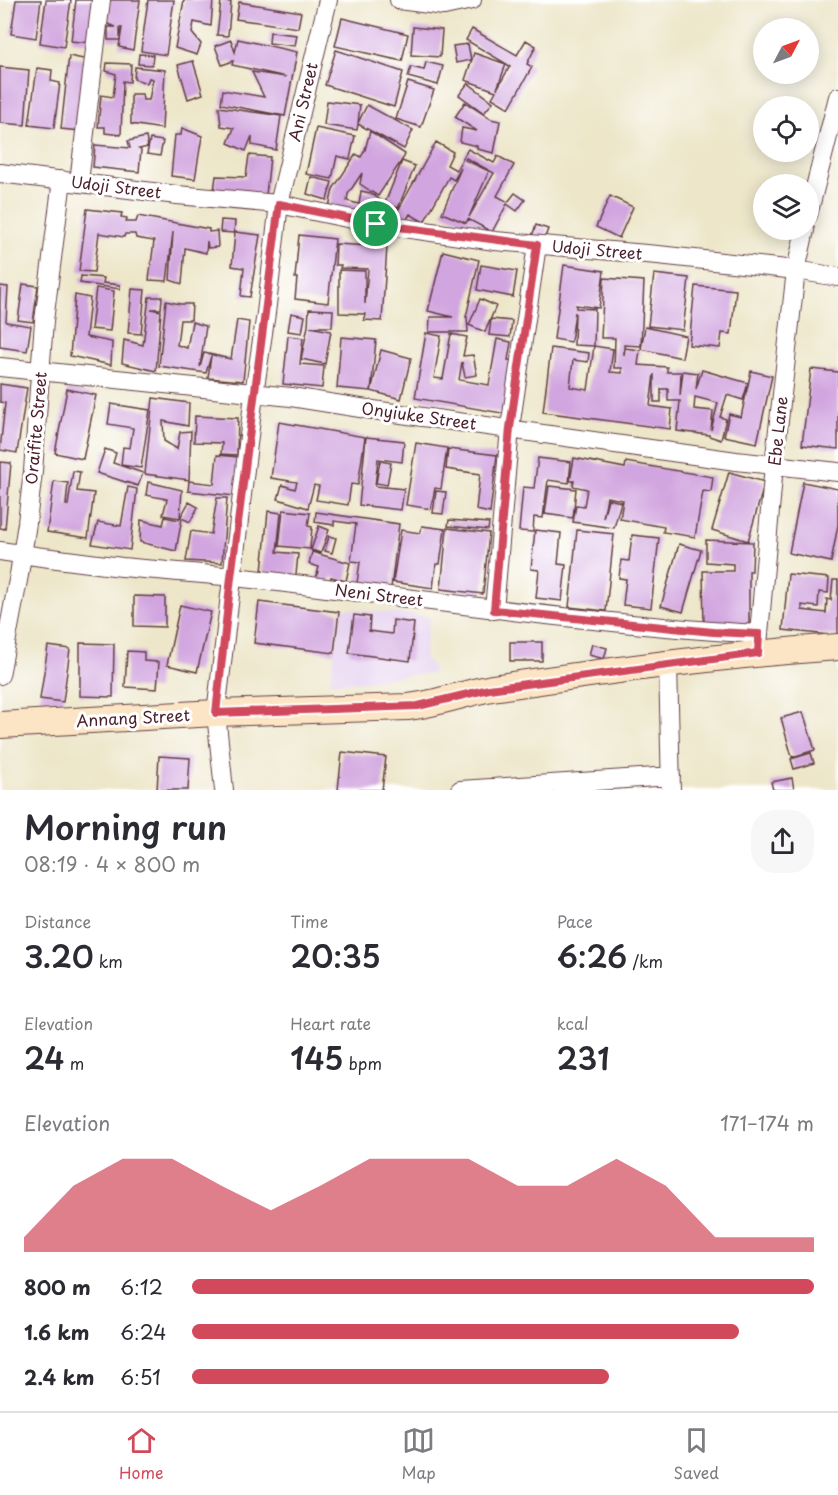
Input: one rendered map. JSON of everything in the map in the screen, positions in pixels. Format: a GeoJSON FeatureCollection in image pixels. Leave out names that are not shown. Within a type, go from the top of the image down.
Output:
{"type":"FeatureCollection","features":[{"type":"Feature","properties":{"kind":"main road","name":"Annang Street"},"geometry":{"type":"LineString","coordinates":[[0,725],[216,713],[418,706],[489,689],[668,664],[758,643],[838,647]]}},
{"type":"Feature","properties":{"kind":"street","name":"Oraifite Street"},"geometry":{"type":"LineString","coordinates":[[0,675],[23,554],[33,471],[44,321],[101,0]]}},
{"type":"Feature","properties":{"kind":"street","name":"Ani Street"},"geometry":{"type":"LineString","coordinates":[[224,790],[216,713],[231,577],[279,204],[328,0]]}},
{"type":"Feature","properties":{"kind":"street"},"geometry":{"type":"LineString","coordinates":[[399,0],[444,6],[472,0]]}},
{"type":"Feature","properties":{"kind":"street"},"geometry":{"type":"LineString","coordinates":[[819,177],[835,121],[838,97]]}},
{"type":"Feature","properties":{"kind":"street","name":"Udoji Street"},"geometry":{"type":"LineString","coordinates":[[0,173],[177,195],[279,204],[376,224],[537,245],[796,270],[838,277]]}},
{"type":"Feature","properties":{"kind":"street","name":"Ebe Lane"},"geometry":{"type":"LineString","coordinates":[[758,643],[774,465],[796,270],[803,240]]}},
{"type":"Feature","properties":{"kind":"street"},"geometry":{"type":"LineString","coordinates":[[494,610],[510,428],[537,245]]}},
{"type":"Feature","properties":{"kind":"street","name":"Onyiuke Street"},"geometry":{"type":"LineString","coordinates":[[0,367],[291,397],[419,417],[838,472]]}},
{"type":"Feature","properties":{"kind":"street","name":"Neni Street"},"geometry":{"type":"LineString","coordinates":[[0,551],[494,610],[713,632],[758,643]]}},
{"type":"Feature","properties":{"kind":"street"},"geometry":{"type":"LineString","coordinates":[[460,790],[671,783],[668,664]]}},
{"type":"Feature","properties":{"kind":"shaded area"},"geometry":{"type":"Polygon","coordinates":[[[342,608],[430,617],[424,654],[426,661],[431,663],[433,674],[330,682],[342,608]]]}},
{"type":"Feature","properties":{"kind":"building"},"geometry":{"type":"Polygon","coordinates":[[[16,0],[41,0],[36,38],[11,34],[16,0]]]}},
{"type":"Feature","properties":{"kind":"building"},"geometry":{"type":"Polygon","coordinates":[[[46,0],[71,0],[64,47],[40,43],[46,0]]]}},
{"type":"Feature","properties":{"kind":"building"},"geometry":{"type":"Polygon","coordinates":[[[76,0],[96,0],[91,43],[71,41],[76,0]]]}},
{"type":"Feature","properties":{"kind":"building"},"geometry":{"type":"Polygon","coordinates":[[[110,0],[140,0],[133,50],[119,47],[122,28],[120,28],[120,40],[108,40],[108,27],[116,27],[105,23],[110,0]]]}},
{"type":"Feature","properties":{"kind":"building"},"geometry":{"type":"Polygon","coordinates":[[[148,0],[174,0],[166,55],[141,51],[148,0]]]}},
{"type":"Feature","properties":{"kind":"building"},"geometry":{"type":"Polygon","coordinates":[[[184,0],[213,0],[211,26],[194,22],[192,33],[201,44],[197,55],[175,48],[184,0]]]}},
{"type":"Feature","properties":{"kind":"building"},"geometry":{"type":"Polygon","coordinates":[[[221,1],[231,2],[228,36],[217,35],[221,1]]]}},
{"type":"Feature","properties":{"kind":"building"},"geometry":{"type":"Polygon","coordinates":[[[239,2],[301,12],[298,28],[236,19],[239,2]]]}},
{"type":"Feature","properties":{"kind":"building"},"geometry":{"type":"Polygon","coordinates":[[[342,18],[408,34],[402,61],[335,46],[342,18]]]}},
{"type":"Feature","properties":{"kind":"building"},"geometry":{"type":"Polygon","coordinates":[[[413,27],[442,30],[440,57],[411,55],[413,27]]]}},
{"type":"Feature","properties":{"kind":"building"},"geometry":{"type":"Polygon","coordinates":[[[472,29],[517,55],[526,40],[536,46],[527,64],[532,67],[509,108],[492,98],[496,91],[465,80],[474,53],[506,64],[497,89],[510,66],[466,40],[472,29]]]}},
{"type":"Feature","properties":{"kind":"building"},"geometry":{"type":"Polygon","coordinates":[[[270,32],[297,35],[295,46],[269,43],[270,32]]]}},
{"type":"Feature","properties":{"kind":"building"},"geometry":{"type":"Polygon","coordinates":[[[238,39],[297,52],[285,116],[221,104],[223,90],[264,97],[252,72],[286,77],[232,65],[233,61],[222,65],[215,46],[231,40],[235,52],[238,39]]]}},
{"type":"Feature","properties":{"kind":"building"},"geometry":{"type":"Polygon","coordinates":[[[468,44],[471,60],[456,63],[453,46],[468,44]]]}},
{"type":"Feature","properties":{"kind":"building"},"geometry":{"type":"Polygon","coordinates":[[[336,50],[403,72],[394,107],[325,85],[336,50]]]}},
{"type":"Feature","properties":{"kind":"building"},"geometry":{"type":"Polygon","coordinates":[[[139,54],[153,55],[152,65],[138,64],[139,54]]]}},
{"type":"Feature","properties":{"kind":"building"},"geometry":{"type":"Polygon","coordinates":[[[69,56],[93,61],[80,131],[61,129],[69,56]]]}},
{"type":"Feature","properties":{"kind":"building"},"geometry":{"type":"Polygon","coordinates":[[[193,61],[203,94],[188,99],[178,65],[193,61]]]}},
{"type":"Feature","properties":{"kind":"building"},"geometry":{"type":"Polygon","coordinates":[[[426,62],[443,66],[438,85],[408,77],[411,67],[424,70],[426,62]]]}},
{"type":"Feature","properties":{"kind":"building"},"geometry":{"type":"Polygon","coordinates":[[[107,63],[131,64],[130,82],[123,81],[121,135],[105,133],[105,127],[98,127],[101,95],[113,97],[116,74],[106,71],[107,63]]]}},
{"type":"Feature","properties":{"kind":"building"},"geometry":{"type":"Polygon","coordinates":[[[0,67],[29,70],[25,125],[0,123],[0,67]]]}},
{"type":"Feature","properties":{"kind":"building"},"geometry":{"type":"Polygon","coordinates":[[[135,67],[165,70],[162,129],[131,124],[131,94],[142,94],[143,100],[149,100],[153,79],[149,78],[147,83],[134,79],[135,67]]]}},
{"type":"Feature","properties":{"kind":"building"},"geometry":{"type":"Polygon","coordinates":[[[37,68],[52,70],[51,81],[60,83],[54,128],[29,125],[37,68]]]}},
{"type":"Feature","properties":{"kind":"building"},"geometry":{"type":"Polygon","coordinates":[[[408,82],[434,90],[421,127],[396,119],[408,82]]]}},
{"type":"Feature","properties":{"kind":"building"},"geometry":{"type":"Polygon","coordinates":[[[468,83],[493,102],[484,113],[459,95],[468,83]]]}},
{"type":"Feature","properties":{"kind":"building"},"geometry":{"type":"Polygon","coordinates":[[[327,101],[360,105],[358,123],[367,105],[413,130],[404,149],[358,124],[357,130],[324,125],[327,101]]]}},
{"type":"Feature","properties":{"kind":"building"},"geometry":{"type":"Polygon","coordinates":[[[465,102],[491,119],[500,121],[494,153],[460,142],[462,128],[477,131],[455,117],[465,102]]]}},
{"type":"Feature","properties":{"kind":"building"},"geometry":{"type":"Polygon","coordinates":[[[219,107],[281,116],[276,150],[252,145],[252,136],[246,151],[228,143],[234,128],[221,126],[219,107]]]}},
{"type":"Feature","properties":{"kind":"building"},"geometry":{"type":"Polygon","coordinates":[[[182,128],[202,136],[195,179],[171,176],[175,135],[181,135],[182,128]]]}},
{"type":"Feature","properties":{"kind":"building"},"geometry":{"type":"Polygon","coordinates":[[[316,128],[355,136],[350,159],[337,156],[332,179],[306,174],[316,128]]]}},
{"type":"Feature","properties":{"kind":"building"},"geometry":{"type":"Polygon","coordinates":[[[370,131],[405,154],[378,196],[360,184],[362,173],[348,194],[347,201],[359,204],[361,191],[370,193],[395,210],[392,222],[329,207],[333,189],[356,154],[361,157],[370,131]]]}},
{"type":"Feature","properties":{"kind":"building"},"geometry":{"type":"Polygon","coordinates":[[[146,137],[148,147],[139,149],[141,150],[139,172],[93,167],[95,145],[130,148],[128,141],[146,137]]]}},
{"type":"Feature","properties":{"kind":"building"},"geometry":{"type":"Polygon","coordinates":[[[150,139],[163,141],[160,156],[147,154],[150,139]]]}},
{"type":"Feature","properties":{"kind":"building"},"geometry":{"type":"Polygon","coordinates":[[[436,142],[453,152],[447,165],[456,170],[468,149],[494,163],[498,156],[514,165],[497,196],[508,202],[515,193],[525,200],[517,211],[507,204],[492,232],[468,219],[466,223],[442,213],[461,168],[454,180],[449,177],[424,222],[410,214],[404,224],[394,218],[436,142]],[[466,158],[465,160],[489,171],[469,217],[494,173],[466,158]]]}},
{"type":"Feature","properties":{"kind":"building"},"geometry":{"type":"Polygon","coordinates":[[[249,155],[270,157],[266,195],[214,190],[216,176],[246,177],[249,155]]]}},
{"type":"Feature","properties":{"kind":"building"},"geometry":{"type":"Polygon","coordinates":[[[402,161],[415,166],[398,208],[385,203],[402,161]]]}},
{"type":"Feature","properties":{"kind":"building"},"geometry":{"type":"Polygon","coordinates":[[[311,177],[332,182],[327,200],[307,194],[311,177]]]}},
{"type":"Feature","properties":{"kind":"building"},"geometry":{"type":"Polygon","coordinates":[[[610,196],[633,207],[619,238],[596,227],[610,196]]]}},
{"type":"Feature","properties":{"kind":"building"},"geometry":{"type":"Polygon","coordinates":[[[87,209],[122,213],[121,217],[127,218],[126,222],[136,222],[138,216],[209,229],[209,232],[217,231],[218,247],[208,248],[207,241],[206,253],[185,248],[182,284],[170,280],[173,232],[167,281],[149,280],[154,241],[136,238],[135,234],[125,234],[124,237],[99,233],[94,272],[79,271],[87,209]]]}},
{"type":"Feature","properties":{"kind":"building"},"geometry":{"type":"Polygon","coordinates":[[[221,220],[235,221],[234,233],[220,232],[221,220]]]}},
{"type":"Feature","properties":{"kind":"building"},"geometry":{"type":"Polygon","coordinates":[[[536,225],[548,229],[543,243],[531,239],[536,225]]]}},
{"type":"Feature","properties":{"kind":"building"},"geometry":{"type":"Polygon","coordinates":[[[235,232],[260,235],[250,297],[241,296],[244,268],[232,266],[235,232]]]}},
{"type":"Feature","properties":{"kind":"building"},"geometry":{"type":"Polygon","coordinates":[[[299,235],[335,239],[328,303],[295,299],[299,235]]]}},
{"type":"Feature","properties":{"kind":"building"},"geometry":{"type":"Polygon","coordinates":[[[336,244],[387,247],[382,321],[364,320],[365,314],[339,313],[339,270],[365,271],[365,304],[368,269],[340,268],[341,265],[335,265],[336,244]]]}},
{"type":"Feature","properties":{"kind":"building"},"geometry":{"type":"Polygon","coordinates":[[[443,251],[479,260],[466,317],[468,332],[429,332],[430,317],[453,317],[428,311],[443,251]]]}},
{"type":"Feature","properties":{"kind":"building"},"geometry":{"type":"Polygon","coordinates":[[[481,265],[517,271],[513,297],[477,290],[481,265]]]}},
{"type":"Feature","properties":{"kind":"building"},"geometry":{"type":"Polygon","coordinates":[[[564,265],[604,271],[599,308],[576,305],[576,308],[595,309],[594,346],[574,345],[575,312],[571,342],[554,339],[564,265]]]}},
{"type":"Feature","properties":{"kind":"building"},"geometry":{"type":"Polygon","coordinates":[[[654,274],[689,278],[683,330],[648,326],[654,274]]]}},
{"type":"Feature","properties":{"kind":"building"},"geometry":{"type":"Polygon","coordinates":[[[81,276],[104,278],[103,283],[120,285],[120,289],[80,283],[81,276]]]}},
{"type":"Feature","properties":{"kind":"building"},"geometry":{"type":"Polygon","coordinates":[[[604,278],[644,281],[641,346],[624,345],[624,355],[625,348],[640,350],[638,365],[667,367],[667,372],[681,372],[680,396],[683,371],[698,373],[696,389],[702,370],[748,383],[743,400],[727,395],[720,417],[726,419],[721,440],[709,435],[677,431],[680,401],[668,401],[668,389],[661,389],[661,402],[654,402],[654,374],[650,406],[672,409],[670,429],[543,412],[551,348],[589,353],[588,362],[573,360],[570,387],[588,390],[594,346],[613,349],[610,372],[622,373],[622,368],[614,368],[615,338],[601,338],[604,278]],[[695,397],[694,409],[713,411],[711,430],[718,403],[695,397]]]}},
{"type":"Feature","properties":{"kind":"building"},"geometry":{"type":"Polygon","coordinates":[[[23,284],[38,286],[33,322],[18,320],[23,284]]]}},
{"type":"Feature","properties":{"kind":"building"},"geometry":{"type":"Polygon","coordinates":[[[0,286],[8,287],[6,322],[31,326],[27,351],[0,347],[0,286]]]}},
{"type":"Feature","properties":{"kind":"building"},"geometry":{"type":"Polygon","coordinates":[[[695,286],[736,290],[731,334],[722,333],[720,348],[689,345],[695,286]]]}},
{"type":"Feature","properties":{"kind":"building"},"geometry":{"type":"Polygon","coordinates":[[[96,288],[114,291],[110,331],[91,329],[96,288]]]}},
{"type":"Feature","properties":{"kind":"building"},"geometry":{"type":"Polygon","coordinates":[[[132,289],[145,290],[141,334],[128,333],[132,289]]]}},
{"type":"Feature","properties":{"kind":"building"},"geometry":{"type":"Polygon","coordinates":[[[75,295],[90,298],[86,337],[112,342],[111,365],[70,356],[75,295]]]}},
{"type":"Feature","properties":{"kind":"building"},"geometry":{"type":"Polygon","coordinates":[[[149,297],[162,297],[161,309],[151,309],[161,311],[156,371],[122,363],[124,340],[143,345],[149,297]]]}},
{"type":"Feature","properties":{"kind":"building"},"geometry":{"type":"Polygon","coordinates":[[[480,299],[496,306],[485,332],[469,325],[480,299]]]}},
{"type":"Feature","properties":{"kind":"building"},"geometry":{"type":"Polygon","coordinates":[[[166,301],[192,304],[191,320],[180,320],[177,345],[187,348],[192,322],[206,326],[200,367],[204,353],[231,359],[237,320],[249,322],[243,381],[208,378],[211,356],[206,373],[159,366],[166,301]]]}},
{"type":"Feature","properties":{"kind":"building"},"geometry":{"type":"Polygon","coordinates":[[[309,309],[333,310],[332,327],[310,327],[331,331],[325,364],[301,359],[309,309]]]}},
{"type":"Feature","properties":{"kind":"building"},"geometry":{"type":"Polygon","coordinates":[[[291,313],[305,316],[302,333],[288,331],[291,313]]]}},
{"type":"Feature","properties":{"kind":"building"},"geometry":{"type":"Polygon","coordinates":[[[491,319],[512,321],[510,337],[489,335],[491,319]]]}},
{"type":"Feature","properties":{"kind":"building"},"geometry":{"type":"Polygon","coordinates":[[[645,327],[686,336],[682,358],[641,349],[645,327]]]}},
{"type":"Feature","properties":{"kind":"building"},"geometry":{"type":"Polygon","coordinates":[[[426,333],[441,336],[434,378],[443,379],[451,334],[467,337],[463,356],[473,355],[477,375],[465,377],[462,362],[459,380],[489,385],[497,339],[511,342],[508,360],[516,361],[507,414],[415,398],[426,333]]]}},
{"type":"Feature","properties":{"kind":"building"},"geometry":{"type":"Polygon","coordinates":[[[288,336],[303,338],[300,364],[324,366],[322,388],[283,384],[288,336]]]}},
{"type":"Feature","properties":{"kind":"building"},"geometry":{"type":"Polygon","coordinates":[[[341,337],[376,340],[371,391],[337,388],[341,337]]]}},
{"type":"Feature","properties":{"kind":"building"},"geometry":{"type":"Polygon","coordinates":[[[381,350],[411,358],[401,399],[371,391],[381,350]]]}},
{"type":"Feature","properties":{"kind":"building"},"geometry":{"type":"Polygon","coordinates":[[[811,369],[838,372],[838,449],[802,445],[811,369]]]}},
{"type":"Feature","properties":{"kind":"building"},"geometry":{"type":"Polygon","coordinates":[[[751,371],[772,376],[757,443],[724,436],[729,414],[741,417],[751,371]]]}},
{"type":"Feature","properties":{"kind":"building"},"geometry":{"type":"Polygon","coordinates":[[[0,384],[27,388],[17,453],[0,450],[5,403],[0,402],[0,384]]]}},
{"type":"Feature","properties":{"kind":"building"},"geometry":{"type":"Polygon","coordinates":[[[67,389],[96,395],[83,459],[55,453],[67,389]]]}},
{"type":"Feature","properties":{"kind":"building"},"geometry":{"type":"Polygon","coordinates":[[[153,398],[189,403],[188,426],[163,421],[164,441],[177,449],[180,432],[191,431],[189,480],[145,474],[153,398]]]}},
{"type":"Feature","properties":{"kind":"building"},"geometry":{"type":"Polygon","coordinates":[[[111,404],[150,410],[141,468],[121,465],[123,447],[130,448],[133,428],[108,424],[111,404]]]}},
{"type":"Feature","properties":{"kind":"building"},"geometry":{"type":"Polygon","coordinates":[[[195,416],[238,418],[237,455],[221,454],[222,443],[194,442],[195,416]]]}},
{"type":"Feature","properties":{"kind":"building"},"geometry":{"type":"Polygon","coordinates":[[[279,422],[365,437],[358,485],[351,484],[348,505],[316,500],[319,486],[314,485],[308,508],[278,499],[282,485],[295,489],[297,482],[271,478],[279,422]]]}},
{"type":"Feature","properties":{"kind":"building"},"geometry":{"type":"Polygon","coordinates":[[[366,437],[404,441],[402,462],[378,459],[375,486],[404,489],[401,510],[359,505],[366,437]]]}},
{"type":"Feature","properties":{"kind":"building"},"geometry":{"type":"Polygon","coordinates":[[[416,443],[447,448],[441,489],[435,488],[431,509],[406,505],[416,443]]]}},
{"type":"Feature","properties":{"kind":"building"},"geometry":{"type":"Polygon","coordinates":[[[105,449],[116,453],[113,463],[143,473],[138,486],[97,473],[105,449]]]}},
{"type":"Feature","properties":{"kind":"building"},"geometry":{"type":"Polygon","coordinates":[[[448,449],[497,455],[490,513],[476,510],[480,474],[446,469],[448,449]]]}},
{"type":"Feature","properties":{"kind":"building"},"geometry":{"type":"Polygon","coordinates":[[[217,455],[239,457],[235,496],[188,491],[189,481],[214,484],[217,455]]]}},
{"type":"Feature","properties":{"kind":"building"},"geometry":{"type":"Polygon","coordinates":[[[538,458],[571,462],[569,483],[548,480],[543,518],[534,517],[533,532],[519,531],[523,487],[534,488],[538,458]]]}},
{"type":"Feature","properties":{"kind":"building"},"geometry":{"type":"Polygon","coordinates":[[[574,458],[625,468],[626,462],[713,477],[711,492],[703,491],[695,537],[663,532],[664,527],[620,519],[623,500],[607,497],[603,518],[608,499],[621,502],[614,528],[573,522],[576,505],[584,506],[587,489],[573,486],[574,481],[570,481],[574,458]]]}},
{"type":"Feature","properties":{"kind":"building"},"geometry":{"type":"Polygon","coordinates":[[[380,461],[391,463],[387,485],[376,483],[380,461]]]}},
{"type":"Feature","properties":{"kind":"building"},"geometry":{"type":"Polygon","coordinates":[[[0,462],[11,463],[5,529],[0,528],[0,462]]]}},
{"type":"Feature","properties":{"kind":"building"},"geometry":{"type":"Polygon","coordinates":[[[73,471],[80,472],[77,491],[94,493],[88,538],[47,532],[54,481],[68,483],[66,505],[68,505],[73,471]]]}},
{"type":"Feature","properties":{"kind":"building"},"geometry":{"type":"Polygon","coordinates":[[[729,472],[765,482],[748,541],[712,530],[729,472]]]}},
{"type":"Feature","properties":{"kind":"building"},"geometry":{"type":"Polygon","coordinates":[[[148,482],[182,490],[180,518],[163,515],[167,499],[146,495],[148,482]]]}},
{"type":"Feature","properties":{"kind":"building"},"geometry":{"type":"Polygon","coordinates":[[[803,482],[838,489],[838,525],[831,562],[789,553],[803,482]]]}},
{"type":"Feature","properties":{"kind":"building"},"geometry":{"type":"Polygon","coordinates":[[[549,486],[576,489],[573,518],[545,514],[549,486]]]}},
{"type":"Feature","properties":{"kind":"building"},"geometry":{"type":"Polygon","coordinates":[[[128,487],[137,489],[130,550],[92,544],[98,522],[121,526],[128,487]]]}},
{"type":"Feature","properties":{"kind":"building"},"geometry":{"type":"Polygon","coordinates":[[[436,491],[446,492],[443,514],[433,513],[436,491]]]}},
{"type":"Feature","properties":{"kind":"building"},"geometry":{"type":"Polygon","coordinates":[[[217,498],[227,498],[222,563],[186,561],[191,531],[211,534],[217,498]]]}},
{"type":"Feature","properties":{"kind":"building"},"geometry":{"type":"Polygon","coordinates":[[[189,502],[198,507],[190,522],[182,518],[176,551],[140,542],[141,520],[163,525],[165,517],[179,520],[189,502]]]}},
{"type":"Feature","properties":{"kind":"building"},"geometry":{"type":"Polygon","coordinates":[[[283,510],[310,513],[308,526],[312,527],[310,549],[279,546],[283,510]]]}},
{"type":"Feature","properties":{"kind":"building"},"geometry":{"type":"Polygon","coordinates":[[[268,511],[281,513],[277,552],[298,554],[296,575],[262,572],[268,511]]]}},
{"type":"Feature","properties":{"kind":"building"},"geometry":{"type":"Polygon","coordinates":[[[316,512],[399,524],[391,588],[357,583],[360,562],[351,561],[356,524],[334,521],[334,525],[315,522],[316,512]]]}},
{"type":"Feature","properties":{"kind":"building"},"geometry":{"type":"Polygon","coordinates":[[[449,520],[489,523],[488,530],[448,526],[449,520]]]}},
{"type":"Feature","properties":{"kind":"building"},"geometry":{"type":"Polygon","coordinates":[[[319,526],[329,530],[321,553],[311,550],[319,526]]]}},
{"type":"Feature","properties":{"kind":"building"},"geometry":{"type":"Polygon","coordinates":[[[422,526],[445,529],[440,564],[436,564],[433,588],[393,582],[401,530],[420,533],[422,526]]]}},
{"type":"Feature","properties":{"kind":"building"},"geometry":{"type":"Polygon","coordinates":[[[447,528],[489,533],[483,594],[441,589],[447,528]]]}},
{"type":"Feature","properties":{"kind":"building"},"geometry":{"type":"Polygon","coordinates":[[[535,530],[561,533],[558,564],[566,565],[562,601],[536,598],[539,570],[531,569],[535,530]]]}},
{"type":"Feature","properties":{"kind":"building"},"geometry":{"type":"Polygon","coordinates":[[[577,530],[614,534],[606,611],[569,607],[577,530]]]}},
{"type":"Feature","properties":{"kind":"building"},"geometry":{"type":"Polygon","coordinates":[[[632,535],[659,538],[651,608],[623,605],[626,579],[619,578],[621,560],[629,561],[632,535]]]}},
{"type":"Feature","properties":{"kind":"building"},"geometry":{"type":"Polygon","coordinates":[[[329,536],[336,538],[332,553],[325,551],[329,536]]]}},
{"type":"Feature","properties":{"kind":"building"},"geometry":{"type":"Polygon","coordinates":[[[706,540],[753,542],[752,571],[749,571],[749,627],[704,627],[703,571],[733,571],[733,564],[706,562],[706,540]]]}},
{"type":"Feature","properties":{"kind":"building"},"geometry":{"type":"Polygon","coordinates":[[[679,544],[701,550],[683,612],[661,606],[679,544]]]}},
{"type":"Feature","properties":{"kind":"building"},"geometry":{"type":"Polygon","coordinates":[[[312,552],[350,563],[346,581],[331,577],[329,586],[315,582],[319,567],[309,564],[312,552]]]}},
{"type":"Feature","properties":{"kind":"building"},"geometry":{"type":"Polygon","coordinates":[[[788,574],[829,578],[828,593],[819,592],[818,607],[802,605],[802,610],[826,613],[827,599],[831,600],[833,580],[838,580],[838,636],[783,630],[788,574]]]}},
{"type":"Feature","properties":{"kind":"building"},"geometry":{"type":"Polygon","coordinates":[[[134,596],[165,597],[165,627],[134,626],[134,596]]]}},
{"type":"Feature","properties":{"kind":"building"},"geometry":{"type":"Polygon","coordinates":[[[259,602],[339,612],[334,653],[254,643],[259,602]]]}},
{"type":"Feature","properties":{"kind":"building"},"geometry":{"type":"Polygon","coordinates":[[[180,605],[211,612],[197,672],[167,665],[180,605]]]}},
{"type":"Feature","properties":{"kind":"building"},"geometry":{"type":"Polygon","coordinates":[[[354,615],[370,617],[369,631],[392,634],[393,620],[414,623],[410,661],[349,653],[354,615]]]}},
{"type":"Feature","properties":{"kind":"building"},"geometry":{"type":"Polygon","coordinates":[[[510,642],[542,642],[542,661],[510,661],[510,642]]]}},
{"type":"Feature","properties":{"kind":"building"},"geometry":{"type":"Polygon","coordinates":[[[80,643],[114,644],[113,697],[80,696],[80,643]]]}},
{"type":"Feature","properties":{"kind":"building"},"geometry":{"type":"Polygon","coordinates":[[[592,644],[607,648],[604,659],[589,655],[592,644]]]}},
{"type":"Feature","properties":{"kind":"building"},"geometry":{"type":"Polygon","coordinates":[[[48,646],[70,649],[63,702],[40,699],[48,646]]]}},
{"type":"Feature","properties":{"kind":"building"},"geometry":{"type":"Polygon","coordinates":[[[127,651],[144,652],[144,661],[159,662],[157,689],[125,687],[127,651]]]}},
{"type":"Feature","properties":{"kind":"building"},"geometry":{"type":"Polygon","coordinates":[[[803,712],[815,750],[792,757],[781,718],[803,712]]]}},
{"type":"Feature","properties":{"kind":"building"},"geometry":{"type":"Polygon","coordinates":[[[342,752],[386,757],[382,790],[338,790],[342,752]]]}},
{"type":"Feature","properties":{"kind":"building"},"geometry":{"type":"Polygon","coordinates":[[[811,753],[814,763],[794,769],[791,759],[811,753]]]}},
{"type":"Feature","properties":{"kind":"building"},"geometry":{"type":"Polygon","coordinates":[[[159,756],[190,758],[188,790],[157,790],[159,756]]]}},
{"type":"Feature","properties":{"kind":"building"},"geometry":{"type":"Polygon","coordinates":[[[792,778],[794,790],[773,790],[771,782],[792,778]]]}},
{"type":"Feature","properties":{"kind":"route"},"geometry":{"type":"LineString","coordinates":[[279,204],[376,224],[537,245],[510,428],[494,610],[713,632],[759,634],[758,653],[489,689],[418,706],[216,713],[254,394],[278,227],[279,204]]}}]}
